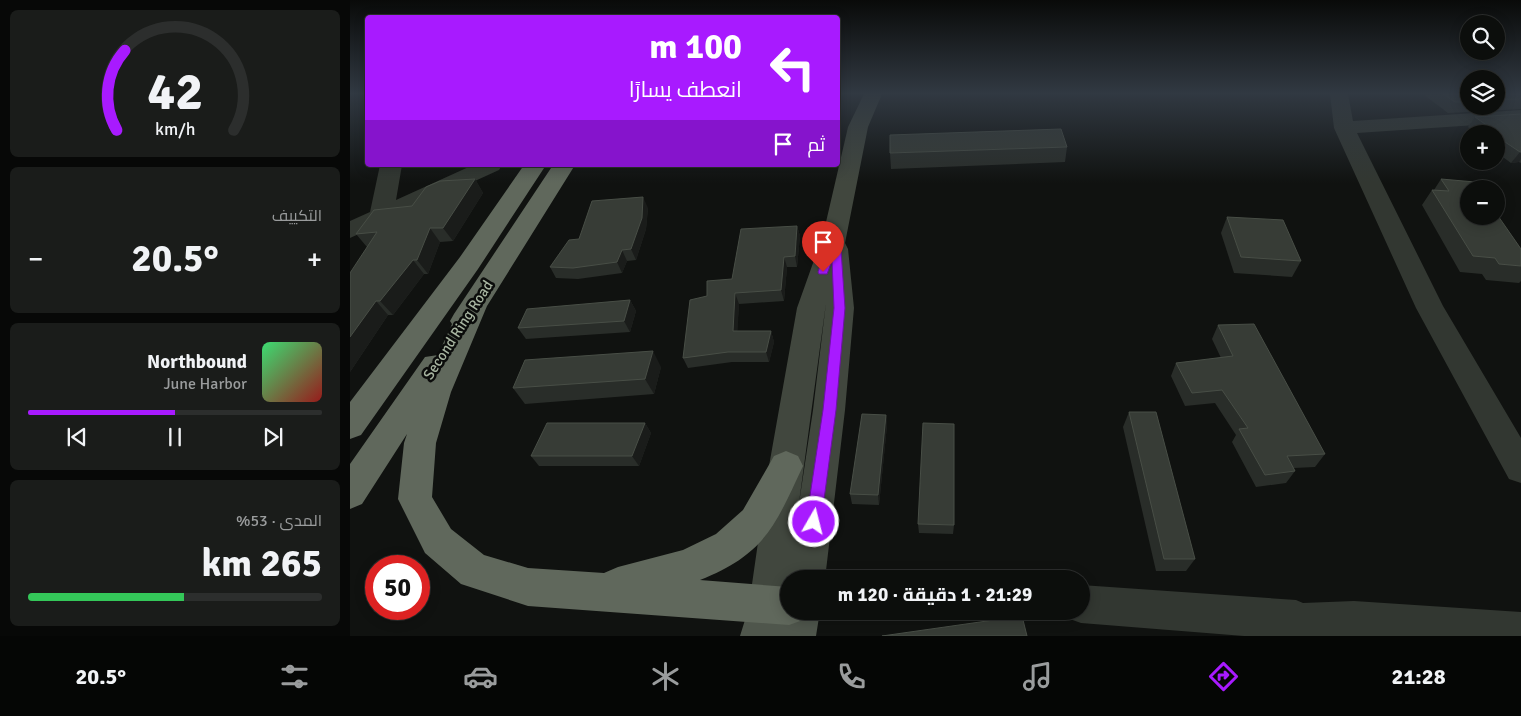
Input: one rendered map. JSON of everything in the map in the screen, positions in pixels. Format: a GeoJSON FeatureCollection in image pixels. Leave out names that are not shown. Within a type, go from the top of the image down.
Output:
{"type":"FeatureCollection","features":[{"type":"Feature","properties":{"kind":"highway","name":"Second Ring Road"},"geometry":{"type":"LineString","coordinates":[[350,426],[469,263],[534,167]]}},
{"type":"Feature","properties":{"kind":"highway","name":"Second Ring Road"},"geometry":{"type":"LineString","coordinates":[[350,493],[474,306],[563,167]]}},
{"type":"Feature","properties":{"kind":"highway"},"geometry":{"type":"LineString","coordinates":[[474,306],[436,392],[420,443],[415,499],[438,541],[474,571],[528,587],[599,591],[779,614]]}},
{"type":"Feature","properties":{"kind":"highway"},"geometry":{"type":"LineString","coordinates":[[599,591],[676,570],[721,552],[742,537],[762,512],[786,466]]}},
{"type":"Feature","properties":{"kind":"main road"},"geometry":{"type":"LineString","coordinates":[[796,636],[779,614],[786,466],[811,308],[835,235],[852,150],[860,124]]}},
{"type":"Feature","properties":{"kind":"main road"},"geometry":{"type":"LineString","coordinates":[[807,570],[829,410],[840,308],[835,235]]}},
{"type":"Feature","properties":{"kind":"street"},"geometry":{"type":"LineString","coordinates":[[1343,124],[1430,308],[1521,468]]}},
{"type":"Feature","properties":{"kind":"street"},"geometry":{"type":"LineString","coordinates":[[1344,128],[1408,124]]}},
{"type":"Feature","properties":{"kind":"street"},"geometry":{"type":"LineString","coordinates":[[381,216],[391,167]]}},
{"type":"Feature","properties":{"kind":"street"},"geometry":{"type":"LineString","coordinates":[[350,230],[487,167]]}},
{"type":"Feature","properties":{"kind":"street"},"geometry":{"type":"LineString","coordinates":[[1090,605],[1308,621],[1354,621],[1521,632]]}},
{"type":"Feature","properties":{"kind":"street"},"geometry":{"type":"LineString","coordinates":[[1264,636],[1308,621]]}},
{"type":"Feature","properties":{"kind":"building"},"geometry":{"type":"Polygon","coordinates":[[[1484,124],[1521,124],[1520,152],[1505,142],[1505,125],[1484,124]]]}},
{"type":"Feature","properties":{"kind":"building"},"geometry":{"type":"Polygon","coordinates":[[[1061,129],[1067,147],[890,153],[890,135],[1061,129]]]}},
{"type":"Feature","properties":{"kind":"building"},"geometry":{"type":"Polygon","coordinates":[[[475,179],[443,228],[430,228],[417,260],[413,260],[380,301],[376,301],[350,337],[350,273],[377,232],[356,234],[374,210],[412,206],[426,187],[440,181],[475,179]]]}},
{"type":"Feature","properties":{"kind":"building"},"geometry":{"type":"Polygon","coordinates":[[[1441,179],[1460,181],[1460,225],[1504,225],[1521,249],[1521,266],[1499,264],[1495,258],[1473,256],[1432,190],[1449,191],[1441,179]]]}},
{"type":"Feature","properties":{"kind":"building"},"geometry":{"type":"Polygon","coordinates":[[[643,197],[642,218],[631,249],[622,250],[617,262],[573,268],[550,267],[569,240],[579,239],[592,201],[643,197]]]}},
{"type":"Feature","properties":{"kind":"building"},"geometry":{"type":"Polygon","coordinates":[[[1227,217],[1283,220],[1301,261],[1241,257],[1227,217]]]}},
{"type":"Feature","properties":{"kind":"building"},"geometry":{"type":"Polygon","coordinates":[[[797,226],[795,256],[784,257],[781,290],[735,293],[733,331],[771,331],[766,352],[728,352],[683,358],[690,300],[707,296],[707,281],[732,279],[741,229],[797,226]]]}},
{"type":"Feature","properties":{"kind":"building"},"geometry":{"type":"Polygon","coordinates":[[[630,300],[624,321],[518,328],[527,309],[630,300]]]}},
{"type":"Feature","properties":{"kind":"building"},"geometry":{"type":"Polygon","coordinates":[[[1254,324],[1325,454],[1287,456],[1295,471],[1265,475],[1239,429],[1248,428],[1222,390],[1192,393],[1176,363],[1233,356],[1218,325],[1254,324]]]}},
{"type":"Feature","properties":{"kind":"building"},"geometry":{"type":"Polygon","coordinates":[[[653,351],[645,379],[513,388],[525,360],[653,351]]]}},
{"type":"Feature","properties":{"kind":"building"},"geometry":{"type":"Polygon","coordinates":[[[1129,412],[1156,412],[1195,559],[1164,559],[1129,412]]]}},
{"type":"Feature","properties":{"kind":"building"},"geometry":{"type":"Polygon","coordinates":[[[862,414],[886,415],[878,495],[850,494],[862,414]]]}},
{"type":"Feature","properties":{"kind":"building"},"geometry":{"type":"Polygon","coordinates":[[[547,423],[645,423],[632,456],[531,456],[547,423]]]}},
{"type":"Feature","properties":{"kind":"building"},"geometry":{"type":"Polygon","coordinates":[[[923,423],[954,424],[954,525],[918,524],[923,423]]]}},
{"type":"Feature","properties":{"kind":"building"},"geometry":{"type":"Polygon","coordinates":[[[994,620],[1023,620],[1027,636],[882,636],[994,620]]]}},
{"type":"Feature","properties":{"kind":"route"},"geometry":{"type":"LineString","coordinates":[[814,522],[840,308],[835,235],[823,272]]}}]}
